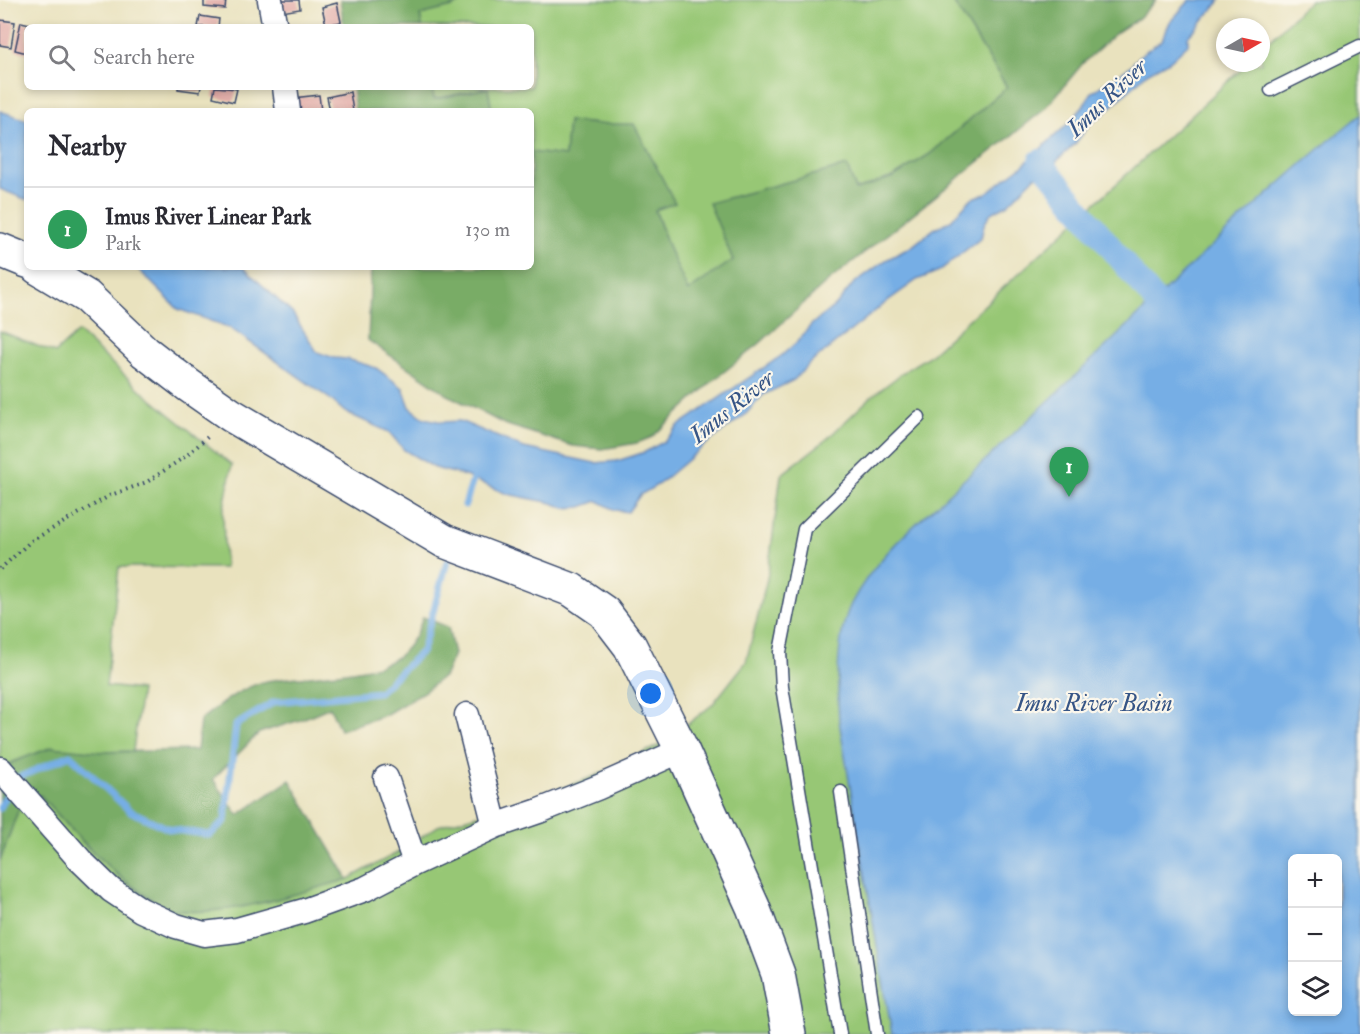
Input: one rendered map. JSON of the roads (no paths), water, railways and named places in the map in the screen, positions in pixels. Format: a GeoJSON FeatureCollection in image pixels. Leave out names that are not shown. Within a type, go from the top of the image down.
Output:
{"type":"FeatureCollection","features":[{"type":"Feature","properties":{"kind":"main road"},"geometry":{"type":"LineString","coordinates":[[0,250],[24,260]]}},
{"type":"Feature","properties":{"kind":"main road"},"geometry":{"type":"LineString","coordinates":[[42,270],[87,297],[145,352],[231,415],[444,541],[561,586],[604,612],[630,646],[682,750],[753,908],[778,974],[789,1034]]}},
{"type":"Feature","properties":{"kind":"street"},"geometry":{"type":"LineString","coordinates":[[270,0],[274,24]]}},
{"type":"Feature","properties":{"kind":"street"},"geometry":{"type":"LineString","coordinates":[[285,90],[288,108]]}},
{"type":"Feature","properties":{"kind":"street"},"geometry":{"type":"LineString","coordinates":[[467,715],[495,826]]}},
{"type":"Feature","properties":{"kind":"street"},"geometry":{"type":"LineString","coordinates":[[0,769],[80,860],[111,890],[141,910],[176,926],[204,934],[237,930],[304,911],[365,889],[495,826],[599,787],[682,750]]}},
{"type":"Feature","properties":{"kind":"street"},"geometry":{"type":"LineString","coordinates":[[386,778],[415,863]]}},
{"type":"Feature","properties":{"kind":"lane"},"geometry":{"type":"LineString","coordinates":[[1271,90],[1360,46]]}},
{"type":"Feature","properties":{"kind":"lane"},"geometry":{"type":"LineString","coordinates":[[840,1034],[782,687],[780,652],[804,530],[919,417]]}},
{"type":"Feature","properties":{"kind":"lane"},"geometry":{"type":"LineString","coordinates":[[841,792],[877,1034]]}},
{"type":"Feature","properties":{"kind":"water","name":"Imus River"},"geometry":{"type":"Polygon","coordinates":[[[1190,0],[1221,0],[1188,37],[1188,44],[1171,60],[1147,73],[1089,125],[1075,144],[1056,162],[1037,175],[1008,204],[990,214],[981,238],[939,271],[917,280],[889,300],[808,365],[794,380],[763,395],[745,415],[659,484],[640,495],[628,512],[615,510],[598,501],[581,507],[565,508],[552,503],[507,494],[465,476],[435,468],[404,450],[389,432],[345,412],[230,328],[178,309],[139,270],[246,270],[293,314],[317,352],[376,368],[403,388],[410,407],[424,418],[443,422],[460,421],[524,448],[595,463],[617,461],[645,452],[665,441],[678,426],[781,356],[811,325],[838,303],[853,284],[886,260],[911,247],[934,229],[950,221],[972,198],[985,194],[1023,165],[1070,122],[1092,92],[1126,70],[1143,53],[1162,40],[1170,22],[1190,0]]]}},
{"type":"Feature","properties":{"kind":"water"},"geometry":{"type":"Polygon","coordinates":[[[0,111],[24,119],[24,199],[0,189],[0,111]]]}},
{"type":"Feature","properties":{"kind":"water","name":"Imus River Basin"},"geometry":{"type":"Polygon","coordinates":[[[1360,115],[1360,1034],[892,1034],[839,721],[840,646],[851,604],[870,574],[904,535],[1274,189],[1360,115]]]}},
{"type":"Feature","properties":{"kind":"waterway"},"geometry":{"type":"LineString","coordinates":[[1040,161],[1155,301]]}},
{"type":"Feature","properties":{"kind":"waterway"},"geometry":{"type":"LineString","coordinates":[[465,505],[475,473]]}},
{"type":"Feature","properties":{"kind":"waterway"},"geometry":{"type":"LineString","coordinates":[[15,779],[70,755],[130,811],[169,829],[210,835],[225,821],[236,725],[274,702],[379,692],[422,651],[447,562]]}},
{"type":"Feature","properties":{"kind":"waterway"},"geometry":{"type":"LineString","coordinates":[[0,808],[10,789]]}},
{"type":"Feature","properties":{"kind":"place","name":"Imus River Linear Park"},"geometry":{"type":"Point","coordinates":[1069,497]}}]}
